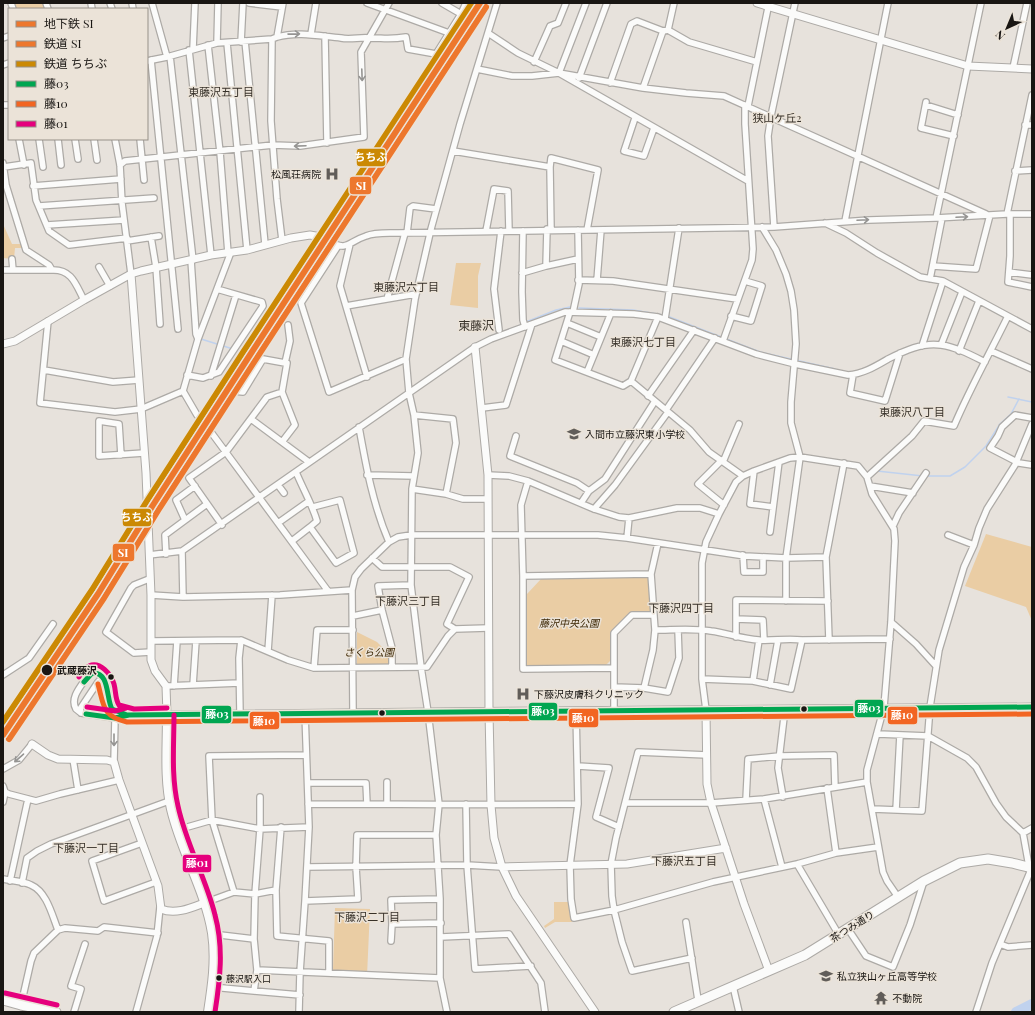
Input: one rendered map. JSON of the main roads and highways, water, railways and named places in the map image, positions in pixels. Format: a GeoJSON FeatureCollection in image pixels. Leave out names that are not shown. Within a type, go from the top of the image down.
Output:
{"type":"FeatureCollection","features":[{"type":"Feature","properties":{"kind":"main road"},"geometry":{"type":"LineString","coordinates":[[127,715],[167,715],[169,801],[177,830],[204,903],[212,934],[214,957],[212,987],[208,1012]]}},
{"type":"Feature","properties":{"kind":"main road","name":"茶つみ通り"},"geometry":{"type":"LineString","coordinates":[[674,1012],[698,1000],[805,955],[840,935],[924,881],[960,863],[977,860],[994,860],[1031,868]]}},
{"type":"Feature","properties":{"kind":"main road"},"geometry":{"type":"LineString","coordinates":[[3,1000],[25,1008],[56,1012]]}},
{"type":"Feature","properties":{"kind":"waterway"},"geometry":{"type":"LineString","coordinates":[[526,322],[556,310],[570,307]]}},
{"type":"Feature","properties":{"kind":"waterway"},"geometry":{"type":"LineString","coordinates":[[579,308],[633,310],[663,315]]}},
{"type":"Feature","properties":{"kind":"waterway"},"geometry":{"type":"LineString","coordinates":[[667,316],[760,352],[835,369]]}},
{"type":"Feature","properties":{"kind":"waterway"},"geometry":{"type":"LineString","coordinates":[[496,334],[521,325]]}},
{"type":"Feature","properties":{"kind":"waterway"},"geometry":{"type":"LineString","coordinates":[[201,339],[233,349]]}},
{"type":"Feature","properties":{"kind":"waterway"},"geometry":{"type":"LineString","coordinates":[[1008,397],[1032,402]]}},
{"type":"Feature","properties":{"kind":"waterway"},"geometry":{"type":"LineString","coordinates":[[927,476],[950,476],[965,467],[986,446],[1000,424],[1011,414],[1019,399]]}},
{"type":"Feature","properties":{"kind":"waterway"},"geometry":{"type":"LineString","coordinates":[[877,471],[923,476]]}},
{"type":"Feature","properties":{"kind":"waterway"},"geometry":{"type":"LineString","coordinates":[[1016,1012],[1032,1004]]}},
{"type":"Feature","properties":{"kind":"metro line","name":"SI"},"geometry":{"type":"LineString","coordinates":[[3,735],[98,594],[153,505],[248,358],[480,3]]}},
{"type":"Feature","properties":{"kind":"rail line","name":"ちちぶ"},"geometry":{"type":"LineString","coordinates":[[3,722],[92,590],[147,501],[242,354],[472,3]]}},
{"type":"Feature","properties":{"kind":"rail line","name":"SI"},"geometry":{"type":"LineString","coordinates":[[9,739],[104,598],[159,509],[254,362],[486,7]]}},
{"type":"Feature","properties":{"kind":"place","name":"松風荘病院"},"geometry":{"type":"Point","coordinates":[332,174]}},
{"type":"Feature","properties":{"kind":"place","name":"入間市立藤沢東小学校"},"geometry":{"type":"Point","coordinates":[574,434]}},
{"type":"Feature","properties":{"kind":"place","name":"武蔵藤沢"},"geometry":{"type":"Point","coordinates":[47,670]}},
{"type":"Feature","properties":{"kind":"place","name":"下藤沢皮膚科クリニック"},"geometry":{"type":"Point","coordinates":[523,694]}},
{"type":"Feature","properties":{"kind":"place","name":"私立狭山ヶ丘高等学校"},"geometry":{"type":"Point","coordinates":[826,976]}},
{"type":"Feature","properties":{"kind":"place","name":"藤沢駅入口"},"geometry":{"type":"Point","coordinates":[219,978]}},
{"type":"Feature","properties":{"kind":"place","name":"不動院"},"geometry":{"type":"Point","coordinates":[881,998]}},
{"type":"Feature","properties":{"kind":"district","name":"東藤沢五丁目"},"geometry":{"type":"Point","coordinates":[221,91]}},
{"type":"Feature","properties":{"kind":"district","name":"狭山ケ丘2"},"geometry":{"type":"Point","coordinates":[777,117]}},
{"type":"Feature","properties":{"kind":"district","name":"東藤沢六丁目"},"geometry":{"type":"Point","coordinates":[406,286]}},
{"type":"Feature","properties":{"kind":"district","name":"東藤沢"},"geometry":{"type":"Point","coordinates":[476,325]}},
{"type":"Feature","properties":{"kind":"district","name":"東藤沢七丁目"},"geometry":{"type":"Point","coordinates":[643,341]}},
{"type":"Feature","properties":{"kind":"district","name":"東藤沢八丁目"},"geometry":{"type":"Point","coordinates":[912,411]}},
{"type":"Feature","properties":{"kind":"district","name":"下藤沢三丁目"},"geometry":{"type":"Point","coordinates":[408,600]}},
{"type":"Feature","properties":{"kind":"district","name":"下藤沢四丁目"},"geometry":{"type":"Point","coordinates":[681,607]}},
{"type":"Feature","properties":{"kind":"district","name":"下藤沢一丁目"},"geometry":{"type":"Point","coordinates":[86,847]}},
{"type":"Feature","properties":{"kind":"district","name":"下藤沢五丁目"},"geometry":{"type":"Point","coordinates":[684,860]}},
{"type":"Feature","properties":{"kind":"district","name":"下藤沢二丁目"},"geometry":{"type":"Point","coordinates":[367,916]}},
{"type":"Feature","properties":{"kind":"park label","name":"藤沢中央公園"},"geometry":{"type":"Point","coordinates":[569,623]}},
{"type":"Feature","properties":{"kind":"park label","name":"さくら公園"},"geometry":{"type":"Point","coordinates":[369,652]}}]}
